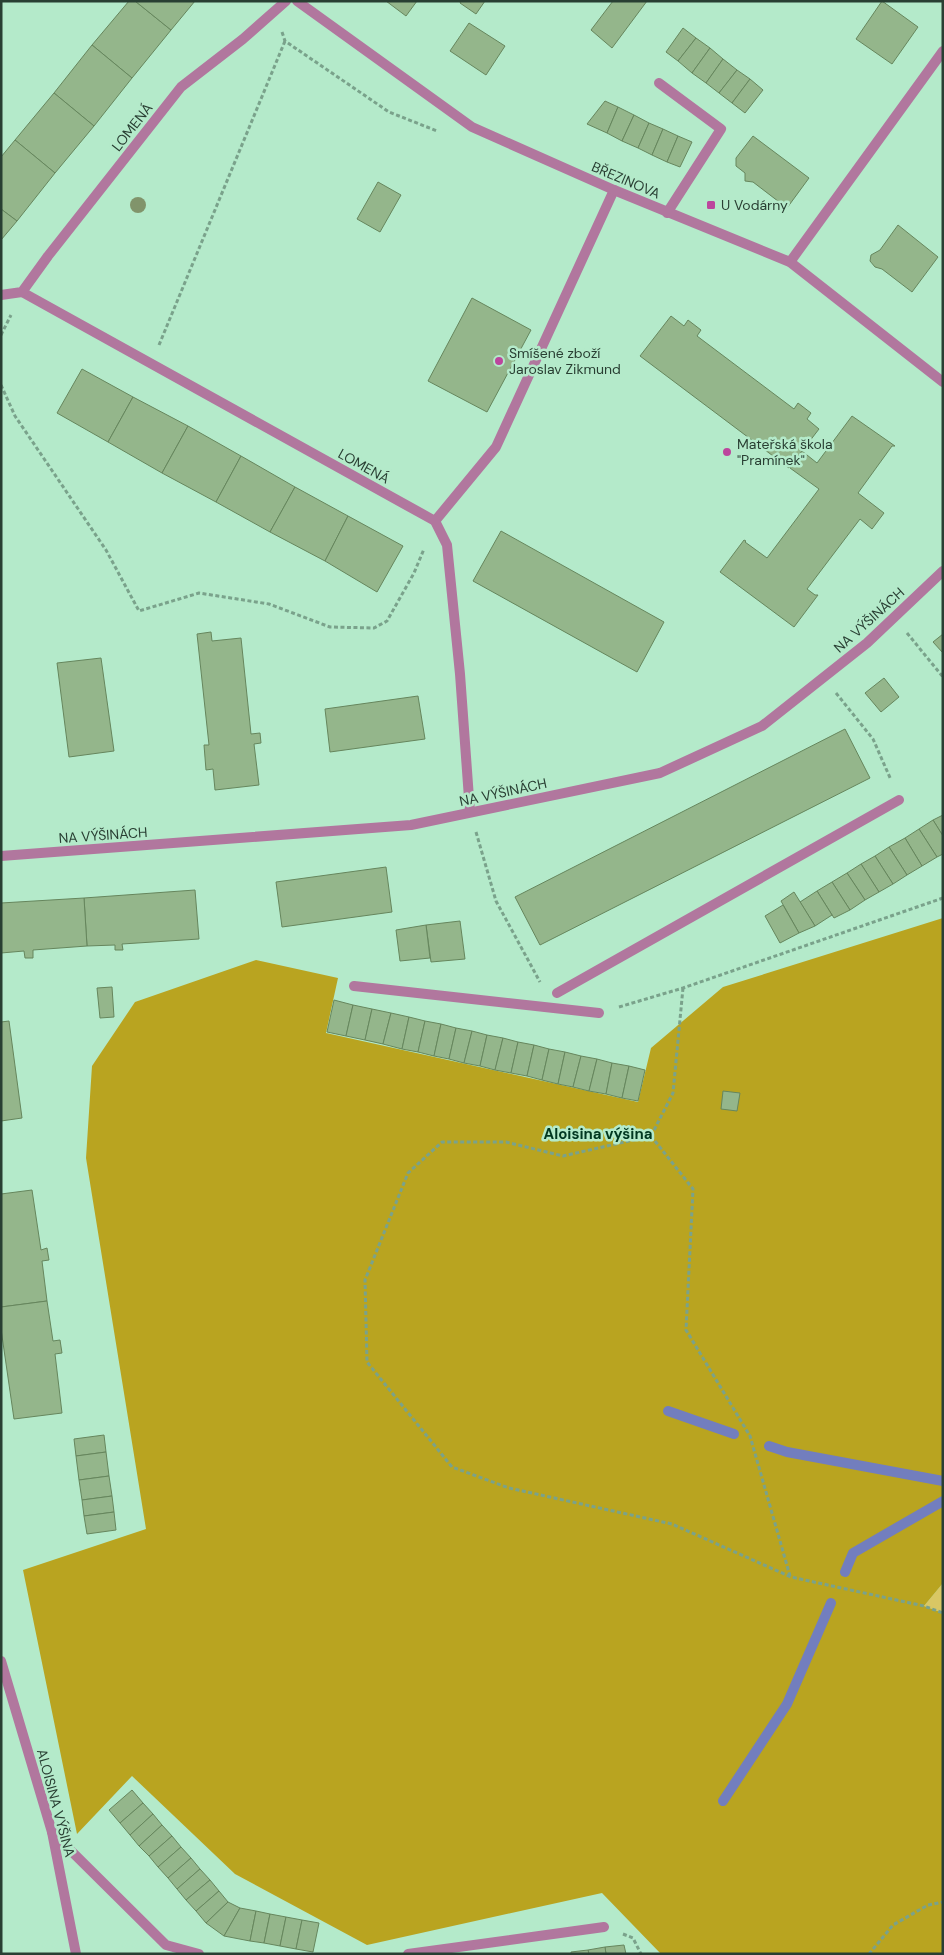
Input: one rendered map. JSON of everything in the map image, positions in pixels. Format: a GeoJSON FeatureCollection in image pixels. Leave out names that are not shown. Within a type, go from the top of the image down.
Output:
{"type":"FeatureCollection","features":[{"type":"Feature","properties":{"kind":"street","name":"LOMENÁ"},"geometry":{"type":"LineString","coordinates":[[286,1],[243,39],[181,86],[22,292],[435,521]]}},
{"type":"Feature","properties":{"kind":"street","name":"BŘEZINOVA"},"geometry":{"type":"LineString","coordinates":[[297,1],[472,127],[667,213],[790,262],[943,382]]}},
{"type":"Feature","properties":{"kind":"street"},"geometry":{"type":"LineString","coordinates":[[790,262],[943,51]]}},
{"type":"Feature","properties":{"kind":"street"},"geometry":{"type":"LineString","coordinates":[[659,83],[721,129],[667,213]]}},
{"type":"Feature","properties":{"kind":"street"},"geometry":{"type":"LineString","coordinates":[[470,812],[460,674],[447,545],[435,521],[496,447],[614,190]]}},
{"type":"Feature","properties":{"kind":"street"},"geometry":{"type":"LineString","coordinates":[[1,295],[22,292]]}},
{"type":"Feature","properties":{"kind":"street","name":"NA VÝŠINÁCH"},"geometry":{"type":"LineString","coordinates":[[1,856],[411,825],[660,773],[762,726],[866,643],[943,571]]}},
{"type":"Feature","properties":{"kind":"street"},"geometry":{"type":"LineString","coordinates":[[557,993],[899,800]]}},
{"type":"Feature","properties":{"kind":"street"},"geometry":{"type":"LineString","coordinates":[[354,986],[598,1013]]}},
{"type":"Feature","properties":{"kind":"street","name":"ALOISINA VÝŠINA"},"geometry":{"type":"LineString","coordinates":[[1,1661],[52,1832],[76,1954]]}},
{"type":"Feature","properties":{"kind":"street"},"geometry":{"type":"LineString","coordinates":[[52,1832],[166,1944],[199,1954]]}},
{"type":"Feature","properties":{"kind":"street"},"geometry":{"type":"LineString","coordinates":[[408,1954],[604,1927]]}},
{"type":"Feature","properties":{"kind":"path"},"geometry":{"type":"LineString","coordinates":[[151,364],[285,41],[276,10]]}},
{"type":"Feature","properties":{"kind":"path"},"geometry":{"type":"LineString","coordinates":[[285,41],[389,112],[443,133]]}},
{"type":"Feature","properties":{"kind":"path"},"geometry":{"type":"LineString","coordinates":[[1,384],[15,416],[106,550],[139,611],[199,593],[269,604],[330,627],[374,628],[387,621],[414,573],[435,521]]}},
{"type":"Feature","properties":{"kind":"path"},"geometry":{"type":"LineString","coordinates":[[894,618],[943,677]]}},
{"type":"Feature","properties":{"kind":"path"},"geometry":{"type":"LineString","coordinates":[[824,677],[873,739],[899,800]]}},
{"type":"Feature","properties":{"kind":"path"},"geometry":{"type":"LineString","coordinates":[[470,812],[496,902],[542,986],[557,993]]}},
{"type":"Feature","properties":{"kind":"path"},"geometry":{"type":"LineString","coordinates":[[598,1013],[683,988],[943,898]]}},
{"type":"Feature","properties":{"kind":"path"},"geometry":{"type":"LineString","coordinates":[[651,1136],[673,1093],[683,988]]}},
{"type":"Feature","properties":{"kind":"path"},"geometry":{"type":"LineString","coordinates":[[651,1136],[563,1156],[506,1142],[442,1142],[408,1173],[365,1280],[367,1362],[452,1467],[509,1488],[672,1524],[791,1577],[924,1606],[943,1613]]}},
{"type":"Feature","properties":{"kind":"path"},"geometry":{"type":"LineString","coordinates":[[651,1136],[693,1189],[686,1330],[750,1436],[791,1577]]}},
{"type":"Feature","properties":{"kind":"path"},"geometry":{"type":"LineString","coordinates":[[869,1954],[893,1926],[928,1904],[943,1902]]}},
{"type":"Feature","properties":{"kind":"shaded area"},"geometry":{"type":"Polygon","coordinates":[[[943,918],[943,1583],[924,1606],[943,1613],[943,1954],[661,1954],[602,1893],[367,1945],[235,1874],[132,1776],[77,1834],[23,1570],[146,1529],[86,1158],[92,1066],[135,1002],[256,960],[338,978],[326,1033],[638,1102],[651,1048],[723,987],[943,918]]]}},
{"type":"Feature","properties":{"kind":"shaded area"},"geometry":{"type":"Polygon","coordinates":[[[943,1583],[943,1613],[924,1606],[943,1583]]]}},
{"type":"Feature","properties":{"kind":"building"},"geometry":{"type":"Polygon","coordinates":[[[129,1],[135,1],[171,30],[132,78],[92,45],[129,1]]]}},
{"type":"Feature","properties":{"kind":"building"},"geometry":{"type":"Polygon","coordinates":[[[135,1],[195,1],[171,30],[135,1]]]}},
{"type":"Feature","properties":{"kind":"building"},"geometry":{"type":"Polygon","coordinates":[[[386,1],[417,1],[406,16],[386,1]]]}},
{"type":"Feature","properties":{"kind":"building"},"geometry":{"type":"Polygon","coordinates":[[[461,1],[485,1],[476,14],[460,3],[461,1]]]}},
{"type":"Feature","properties":{"kind":"building"},"geometry":{"type":"Polygon","coordinates":[[[613,1],[647,1],[612,48],[591,30],[613,1]]]}},
{"type":"Feature","properties":{"kind":"building"},"geometry":{"type":"Polygon","coordinates":[[[882,1],[918,27],[892,64],[856,39],[882,1]]]}},
{"type":"Feature","properties":{"kind":"building"},"geometry":{"type":"Polygon","coordinates":[[[469,23],[505,46],[486,75],[450,51],[469,23]]]}},
{"type":"Feature","properties":{"kind":"building"},"geometry":{"type":"Polygon","coordinates":[[[683,28],[696,38],[678,61],[666,52],[683,28]]]}},
{"type":"Feature","properties":{"kind":"building"},"geometry":{"type":"Polygon","coordinates":[[[696,38],[710,48],[692,73],[678,61],[696,38]]]}},
{"type":"Feature","properties":{"kind":"building"},"geometry":{"type":"Polygon","coordinates":[[[92,45],[132,78],[94,126],[54,93],[92,45]]]}},
{"type":"Feature","properties":{"kind":"building"},"geometry":{"type":"Polygon","coordinates":[[[710,48],[723,59],[706,83],[692,73],[710,48]]]}},
{"type":"Feature","properties":{"kind":"building"},"geometry":{"type":"Polygon","coordinates":[[[723,59],[737,70],[719,93],[706,83],[723,59]]]}},
{"type":"Feature","properties":{"kind":"building"},"geometry":{"type":"Polygon","coordinates":[[[737,70],[750,79],[732,103],[719,93],[737,70]]]}},
{"type":"Feature","properties":{"kind":"building"},"geometry":{"type":"Polygon","coordinates":[[[750,79],[763,90],[745,113],[732,103],[750,79]]]}},
{"type":"Feature","properties":{"kind":"building"},"geometry":{"type":"Polygon","coordinates":[[[54,93],[94,126],[55,173],[15,140],[54,93]]]}},
{"type":"Feature","properties":{"kind":"building"},"geometry":{"type":"Polygon","coordinates":[[[605,101],[618,107],[607,133],[587,124],[605,101]]]}},
{"type":"Feature","properties":{"kind":"building"},"geometry":{"type":"Polygon","coordinates":[[[618,107],[634,115],[622,141],[607,133],[618,107]]]}},
{"type":"Feature","properties":{"kind":"building"},"geometry":{"type":"Polygon","coordinates":[[[634,115],[649,123],[638,148],[622,141],[634,115]]]}},
{"type":"Feature","properties":{"kind":"building"},"geometry":{"type":"Polygon","coordinates":[[[649,123],[663,129],[652,155],[638,148],[649,123]]]}},
{"type":"Feature","properties":{"kind":"building"},"geometry":{"type":"Polygon","coordinates":[[[663,129],[678,136],[667,162],[652,155],[663,129]]]}},
{"type":"Feature","properties":{"kind":"building"},"geometry":{"type":"Polygon","coordinates":[[[678,136],[692,142],[680,167],[667,162],[678,136]]]}},
{"type":"Feature","properties":{"kind":"building"},"geometry":{"type":"Polygon","coordinates":[[[753,136],[809,178],[787,208],[753,182],[745,181],[745,173],[736,166],[736,158],[753,136]]]}},
{"type":"Feature","properties":{"kind":"building"},"geometry":{"type":"Polygon","coordinates":[[[15,140],[55,173],[17,221],[1,209],[1,157],[15,140]]]}},
{"type":"Feature","properties":{"kind":"building"},"geometry":{"type":"Polygon","coordinates":[[[378,182],[401,195],[380,232],[357,219],[378,182]]]}},
{"type":"Feature","properties":{"kind":"building"},"geometry":{"type":"Polygon","coordinates":[[[1,209],[17,221],[1,240],[1,209]]]}},
{"type":"Feature","properties":{"kind":"building"},"geometry":{"type":"Polygon","coordinates":[[[898,225],[938,257],[912,292],[882,269],[875,267],[870,261],[871,255],[880,250],[898,225]]]}},
{"type":"Feature","properties":{"kind":"building"},"geometry":{"type":"Polygon","coordinates":[[[472,298],[531,330],[487,412],[428,381],[472,298]]]}},
{"type":"Feature","properties":{"kind":"building"},"geometry":{"type":"Polygon","coordinates":[[[671,316],[684,326],[688,320],[701,330],[697,336],[794,409],[798,403],[811,413],[807,419],[819,429],[789,468],[640,356],[671,316]]]}},
{"type":"Feature","properties":{"kind":"building"},"geometry":{"type":"Polygon","coordinates":[[[82,369],[133,397],[108,442],[57,413],[82,369]]]}},
{"type":"Feature","properties":{"kind":"building"},"geometry":{"type":"Polygon","coordinates":[[[133,397],[188,426],[162,473],[108,442],[133,397]]]}},
{"type":"Feature","properties":{"kind":"building"},"geometry":{"type":"Polygon","coordinates":[[[852,416],[895,446],[892,446],[858,493],[884,513],[872,529],[860,519],[807,589],[818,595],[794,627],[720,572],[744,540],[767,558],[819,489],[790,468],[802,451],[817,463],[852,416]]]}},
{"type":"Feature","properties":{"kind":"building"},"geometry":{"type":"Polygon","coordinates":[[[188,426],[241,456],[216,502],[162,473],[188,426]]]}},
{"type":"Feature","properties":{"kind":"building"},"geometry":{"type":"Polygon","coordinates":[[[241,456],[295,487],[270,532],[216,502],[241,456]]]}},
{"type":"Feature","properties":{"kind":"building"},"geometry":{"type":"Polygon","coordinates":[[[295,487],[348,516],[325,561],[270,532],[295,487]]]}},
{"type":"Feature","properties":{"kind":"building"},"geometry":{"type":"Polygon","coordinates":[[[348,516],[403,546],[377,592],[325,561],[348,516]]]}},
{"type":"Feature","properties":{"kind":"building"},"geometry":{"type":"Polygon","coordinates":[[[501,531],[664,622],[637,672],[473,581],[501,531]]]}},
{"type":"Feature","properties":{"kind":"building"},"geometry":{"type":"Polygon","coordinates":[[[211,632],[212,641],[241,638],[251,734],[260,733],[261,743],[254,744],[259,785],[215,790],[213,769],[206,770],[204,745],[209,745],[197,634],[211,632]]]}},
{"type":"Feature","properties":{"kind":"building"},"geometry":{"type":"Polygon","coordinates":[[[943,634],[943,653],[933,642],[943,634]]]}},
{"type":"Feature","properties":{"kind":"building"},"geometry":{"type":"Polygon","coordinates":[[[101,658],[114,751],[69,757],[57,663],[101,658]]]}},
{"type":"Feature","properties":{"kind":"building"},"geometry":{"type":"Polygon","coordinates":[[[884,678],[899,697],[881,712],[865,693],[884,678]]]}},
{"type":"Feature","properties":{"kind":"building"},"geometry":{"type":"Polygon","coordinates":[[[418,696],[425,739],[330,752],[325,709],[418,696]]]}},
{"type":"Feature","properties":{"kind":"building"},"geometry":{"type":"Polygon","coordinates":[[[845,729],[870,778],[540,945],[515,897],[845,729]]]}},
{"type":"Feature","properties":{"kind":"building"},"geometry":{"type":"Polygon","coordinates":[[[943,815],[943,836],[933,820],[943,815]]]}},
{"type":"Feature","properties":{"kind":"building"},"geometry":{"type":"Polygon","coordinates":[[[933,820],[943,836],[943,854],[937,857],[919,829],[933,820]]]}},
{"type":"Feature","properties":{"kind":"building"},"geometry":{"type":"Polygon","coordinates":[[[919,829],[937,857],[922,866],[905,838],[919,829]]]}},
{"type":"Feature","properties":{"kind":"building"},"geometry":{"type":"Polygon","coordinates":[[[905,838],[922,866],[907,875],[889,847],[905,838]]]}},
{"type":"Feature","properties":{"kind":"building"},"geometry":{"type":"Polygon","coordinates":[[[889,847],[907,875],[893,884],[875,856],[889,847]]]}},
{"type":"Feature","properties":{"kind":"building"},"geometry":{"type":"Polygon","coordinates":[[[875,856],[893,884],[879,892],[861,864],[875,856]]]}},
{"type":"Feature","properties":{"kind":"building"},"geometry":{"type":"Polygon","coordinates":[[[861,864],[879,892],[865,900],[847,873],[861,864]]]}},
{"type":"Feature","properties":{"kind":"building"},"geometry":{"type":"Polygon","coordinates":[[[386,867],[392,912],[282,927],[276,882],[386,867]]]}},
{"type":"Feature","properties":{"kind":"building"},"geometry":{"type":"Polygon","coordinates":[[[847,873],[865,900],[850,910],[832,882],[847,873]]]}},
{"type":"Feature","properties":{"kind":"building"},"geometry":{"type":"Polygon","coordinates":[[[832,882],[850,910],[834,918],[817,891],[832,882]]]}},
{"type":"Feature","properties":{"kind":"building"},"geometry":{"type":"Polygon","coordinates":[[[195,890],[199,939],[122,944],[123,950],[115,950],[115,945],[87,946],[84,898],[195,890]]]}},
{"type":"Feature","properties":{"kind":"building"},"geometry":{"type":"Polygon","coordinates":[[[817,891],[832,915],[815,926],[800,902],[817,891]]]}},
{"type":"Feature","properties":{"kind":"building"},"geometry":{"type":"Polygon","coordinates":[[[794,892],[815,926],[799,933],[781,901],[794,892]]]}},
{"type":"Feature","properties":{"kind":"building"},"geometry":{"type":"Polygon","coordinates":[[[84,898],[87,946],[33,950],[33,958],[25,958],[24,951],[1,953],[1,903],[84,898]]]}},
{"type":"Feature","properties":{"kind":"building"},"geometry":{"type":"Polygon","coordinates":[[[783,905],[799,933],[780,943],[765,916],[783,905]]]}},
{"type":"Feature","properties":{"kind":"building"},"geometry":{"type":"Polygon","coordinates":[[[460,921],[465,959],[431,962],[426,925],[460,921]]]}},
{"type":"Feature","properties":{"kind":"building"},"geometry":{"type":"Polygon","coordinates":[[[426,925],[430,958],[400,961],[396,930],[426,925]]]}},
{"type":"Feature","properties":{"kind":"building"},"geometry":{"type":"Polygon","coordinates":[[[112,987],[114,1017],[100,1018],[97,988],[112,987]]]}},
{"type":"Feature","properties":{"kind":"building"},"geometry":{"type":"Polygon","coordinates":[[[334,1000],[353,1005],[346,1036],[327,1032],[334,1000]]]}},
{"type":"Feature","properties":{"kind":"building"},"geometry":{"type":"Polygon","coordinates":[[[353,1005],[372,1009],[365,1040],[346,1036],[353,1005]]]}},
{"type":"Feature","properties":{"kind":"building"},"geometry":{"type":"Polygon","coordinates":[[[372,1009],[391,1013],[383,1044],[365,1040],[372,1009]]]}},
{"type":"Feature","properties":{"kind":"building"},"geometry":{"type":"Polygon","coordinates":[[[391,1013],[409,1017],[402,1049],[383,1044],[391,1013]]]}},
{"type":"Feature","properties":{"kind":"building"},"geometry":{"type":"Polygon","coordinates":[[[409,1017],[425,1021],[418,1052],[402,1049],[409,1017]]]}},
{"type":"Feature","properties":{"kind":"building"},"geometry":{"type":"Polygon","coordinates":[[[9,1021],[22,1118],[1,1121],[1,1022],[9,1021]]]}},
{"type":"Feature","properties":{"kind":"building"},"geometry":{"type":"Polygon","coordinates":[[[425,1021],[441,1024],[434,1056],[418,1052],[425,1021]]]}},
{"type":"Feature","properties":{"kind":"building"},"geometry":{"type":"Polygon","coordinates":[[[441,1024],[456,1028],[449,1059],[434,1056],[441,1024]]]}},
{"type":"Feature","properties":{"kind":"building"},"geometry":{"type":"Polygon","coordinates":[[[456,1028],[472,1031],[464,1063],[449,1059],[456,1028]]]}},
{"type":"Feature","properties":{"kind":"building"},"geometry":{"type":"Polygon","coordinates":[[[472,1031],[487,1035],[480,1066],[464,1063],[472,1031]]]}},
{"type":"Feature","properties":{"kind":"building"},"geometry":{"type":"Polygon","coordinates":[[[487,1035],[503,1038],[495,1070],[480,1066],[487,1035]]]}},
{"type":"Feature","properties":{"kind":"building"},"geometry":{"type":"Polygon","coordinates":[[[503,1038],[518,1042],[511,1073],[495,1070],[503,1038]]]}},
{"type":"Feature","properties":{"kind":"building"},"geometry":{"type":"Polygon","coordinates":[[[518,1042],[534,1045],[527,1076],[511,1073],[518,1042]]]}},
{"type":"Feature","properties":{"kind":"building"},"geometry":{"type":"Polygon","coordinates":[[[534,1045],[549,1049],[542,1080],[527,1076],[534,1045]]]}},
{"type":"Feature","properties":{"kind":"building"},"geometry":{"type":"Polygon","coordinates":[[[549,1049],[565,1052],[558,1084],[542,1080],[549,1049]]]}},
{"type":"Feature","properties":{"kind":"building"},"geometry":{"type":"Polygon","coordinates":[[[565,1052],[581,1056],[573,1087],[558,1084],[565,1052]]]}},
{"type":"Feature","properties":{"kind":"building"},"geometry":{"type":"Polygon","coordinates":[[[581,1056],[597,1059],[589,1091],[573,1087],[581,1056]]]}},
{"type":"Feature","properties":{"kind":"building"},"geometry":{"type":"Polygon","coordinates":[[[597,1059],[612,1063],[606,1094],[589,1091],[597,1059]]]}},
{"type":"Feature","properties":{"kind":"building"},"geometry":{"type":"Polygon","coordinates":[[[612,1063],[629,1066],[622,1098],[606,1094],[612,1063]]]}},
{"type":"Feature","properties":{"kind":"building"},"geometry":{"type":"Polygon","coordinates":[[[629,1066],[645,1070],[638,1101],[622,1098],[629,1066]]]}},
{"type":"Feature","properties":{"kind":"building"},"geometry":{"type":"Polygon","coordinates":[[[723,1091],[740,1093],[737,1111],[721,1109],[723,1091]]]}},
{"type":"Feature","properties":{"kind":"building"},"geometry":{"type":"Polygon","coordinates":[[[32,1190],[41,1250],[47,1248],[49,1260],[42,1261],[47,1301],[1,1307],[1,1194],[32,1190]]]}},
{"type":"Feature","properties":{"kind":"building"},"geometry":{"type":"Polygon","coordinates":[[[47,1301],[53,1341],[60,1340],[62,1353],[55,1354],[62,1413],[14,1419],[1,1329],[1,1307],[47,1301]]]}},
{"type":"Feature","properties":{"kind":"building"},"geometry":{"type":"Polygon","coordinates":[[[104,1435],[106,1452],[76,1456],[74,1439],[104,1435]]]}},
{"type":"Feature","properties":{"kind":"building"},"geometry":{"type":"Polygon","coordinates":[[[106,1452],[109,1476],[79,1480],[76,1456],[106,1452]]]}},
{"type":"Feature","properties":{"kind":"building"},"geometry":{"type":"Polygon","coordinates":[[[109,1476],[112,1496],[82,1500],[79,1480],[109,1476]]]}},
{"type":"Feature","properties":{"kind":"building"},"geometry":{"type":"Polygon","coordinates":[[[112,1496],[114,1512],[84,1516],[82,1500],[112,1496]]]}},
{"type":"Feature","properties":{"kind":"building"},"geometry":{"type":"Polygon","coordinates":[[[114,1512],[116,1530],[87,1534],[84,1516],[114,1512]]]}},
{"type":"Feature","properties":{"kind":"building"},"geometry":{"type":"Polygon","coordinates":[[[132,1790],[143,1803],[120,1823],[109,1810],[132,1790]]]}},
{"type":"Feature","properties":{"kind":"building"},"geometry":{"type":"Polygon","coordinates":[[[143,1803],[153,1814],[130,1835],[120,1823],[143,1803]]]}},
{"type":"Feature","properties":{"kind":"building"},"geometry":{"type":"Polygon","coordinates":[[[153,1814],[162,1825],[139,1846],[130,1835],[153,1814]]]}},
{"type":"Feature","properties":{"kind":"building"},"geometry":{"type":"Polygon","coordinates":[[[162,1825],[172,1836],[149,1856],[139,1846],[162,1825]]]}},
{"type":"Feature","properties":{"kind":"building"},"geometry":{"type":"Polygon","coordinates":[[[172,1836],[181,1847],[158,1867],[149,1856],[172,1836]]]}},
{"type":"Feature","properties":{"kind":"building"},"geometry":{"type":"Polygon","coordinates":[[[181,1847],[191,1858],[168,1878],[158,1867],[181,1847]]]}},
{"type":"Feature","properties":{"kind":"building"},"geometry":{"type":"Polygon","coordinates":[[[191,1858],[200,1869],[177,1889],[168,1878],[191,1858]]]}},
{"type":"Feature","properties":{"kind":"building"},"geometry":{"type":"Polygon","coordinates":[[[200,1869],[210,1880],[186,1900],[177,1889],[200,1869]]]}},
{"type":"Feature","properties":{"kind":"building"},"geometry":{"type":"Polygon","coordinates":[[[210,1880],[219,1891],[196,1911],[186,1900],[210,1880]]]}},
{"type":"Feature","properties":{"kind":"building"},"geometry":{"type":"Polygon","coordinates":[[[219,1891],[228,1902],[206,1923],[196,1911],[219,1891]]]}},
{"type":"Feature","properties":{"kind":"building"},"geometry":{"type":"Polygon","coordinates":[[[228,1902],[240,1908],[224,1936],[206,1923],[228,1902]]]}},
{"type":"Feature","properties":{"kind":"building"},"geometry":{"type":"Polygon","coordinates":[[[240,1908],[256,1911],[250,1941],[224,1936],[240,1908]]]}},
{"type":"Feature","properties":{"kind":"building"},"geometry":{"type":"Polygon","coordinates":[[[256,1911],[270,1914],[264,1943],[250,1941],[256,1911]]]}},
{"type":"Feature","properties":{"kind":"building"},"geometry":{"type":"Polygon","coordinates":[[[270,1914],[286,1917],[280,1946],[264,1943],[270,1914]]]}},
{"type":"Feature","properties":{"kind":"building"},"geometry":{"type":"Polygon","coordinates":[[[286,1917],[302,1920],[296,1949],[280,1946],[286,1917]]]}},
{"type":"Feature","properties":{"kind":"building"},"geometry":{"type":"Polygon","coordinates":[[[302,1920],[319,1923],[313,1952],[296,1949],[302,1920]]]}},
{"type":"Feature","properties":{"kind":"building"},"geometry":{"type":"Polygon","coordinates":[[[624,1945],[626,1954],[606,1954],[605,1947],[624,1945]]]}},
{"type":"Feature","properties":{"kind":"building"},"geometry":{"type":"Polygon","coordinates":[[[605,1947],[606,1954],[589,1954],[588,1950],[605,1947]]]}},
{"type":"Feature","properties":{"kind":"building"},"geometry":{"type":"Polygon","coordinates":[[[588,1950],[589,1954],[571,1954],[571,1952],[588,1950]]]}},
{"type":"Feature","properties":{"kind":"waterway"},"geometry":{"type":"LineString","coordinates":[[668,1411],[734,1434]]}},
{"type":"Feature","properties":{"kind":"waterway"},"geometry":{"type":"LineString","coordinates":[[769,1446],[787,1452],[943,1481]]}},
{"type":"Feature","properties":{"kind":"waterway"},"geometry":{"type":"LineString","coordinates":[[845,1572],[853,1553],[943,1501]]}},
{"type":"Feature","properties":{"kind":"waterway"},"geometry":{"type":"LineString","coordinates":[[723,1801],[787,1704],[831,1603]]}},
{"type":"Feature","properties":{"kind":"place","name":"U Vodárny"},"geometry":{"type":"Point","coordinates":[711,205]}},
{"type":"Feature","properties":{"kind":"place","name":"Smíšené zboží Jaroslav Zikmund"},"geometry":{"type":"Point","coordinates":[499,361]}},
{"type":"Feature","properties":{"kind":"place","name":"Mateřská škola \"Pramínek\""},"geometry":{"type":"Point","coordinates":[727,452]}},
{"type":"Feature","properties":{"kind":"district","name":"Aloisina výšina"},"geometry":{"type":"Point","coordinates":[598,1134]}}]}
